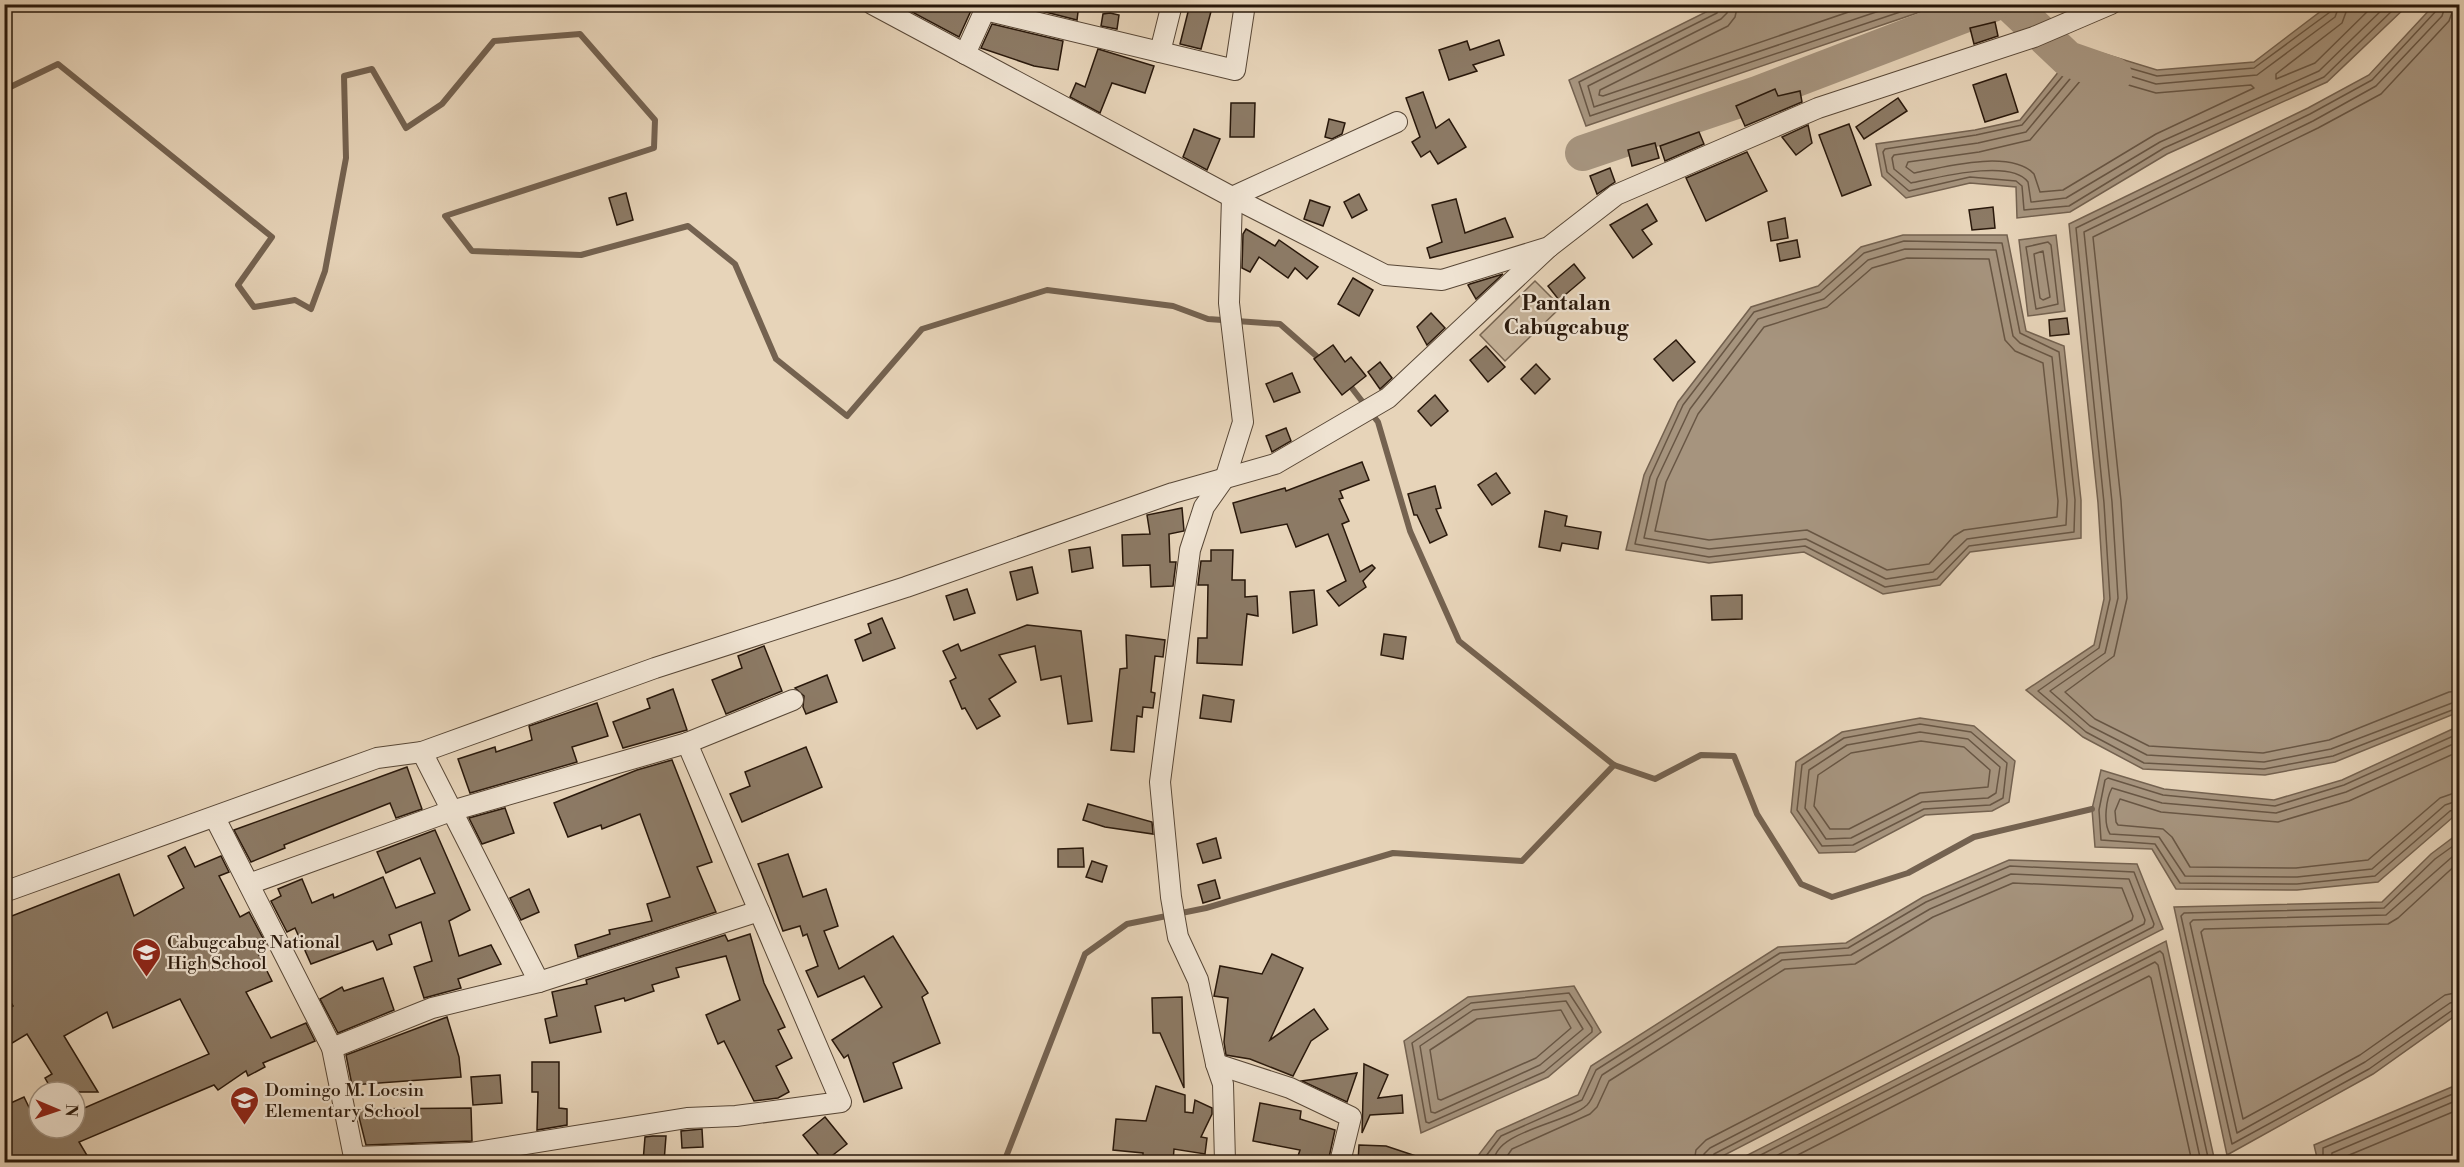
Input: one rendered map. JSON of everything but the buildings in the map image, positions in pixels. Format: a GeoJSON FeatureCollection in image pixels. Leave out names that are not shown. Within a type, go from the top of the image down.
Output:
{"type":"FeatureCollection","features":[{"type":"Feature","properties":{"kind":"street"},"geometry":{"type":"LineString","coordinates":[[872,4],[906,13],[965,54],[1232,197],[1385,275],[1442,280],[1549,247]]}},
{"type":"Feature","properties":{"kind":"street"},"geometry":{"type":"LineString","coordinates":[[1160,52],[1172,4]]}},
{"type":"Feature","properties":{"kind":"street"},"geometry":{"type":"LineString","coordinates":[[965,54],[985,10],[1235,70],[1245,4]]}},
{"type":"Feature","properties":{"kind":"street"},"geometry":{"type":"LineString","coordinates":[[4,892],[377,758],[422,752],[655,668],[906,587],[1226,476],[1275,464],[1388,398],[1549,247],[1616,195],[1818,108],[2034,37],[2111,4]]}},
{"type":"Feature","properties":{"kind":"street"},"geometry":{"type":"LineString","coordinates":[[1232,197],[1397,122]]}},
{"type":"Feature","properties":{"kind":"street"},"geometry":{"type":"LineString","coordinates":[[1225,1162],[1223,1084],[1216,1064],[1198,980],[1178,937],[1171,897],[1160,782],[1176,642],[1190,550],[1204,507],[1226,476],[1242,422],[1229,303],[1232,197]]}},
{"type":"Feature","properties":{"kind":"street"},"geometry":{"type":"LineString","coordinates":[[249,884],[451,812],[687,743],[793,700]]}},
{"type":"Feature","properties":{"kind":"street"},"geometry":{"type":"LineString","coordinates":[[215,818],[332,1048],[354,1157],[471,1153],[687,1118],[736,1116],[841,1102],[687,743]]}},
{"type":"Feature","properties":{"kind":"street"},"geometry":{"type":"LineString","coordinates":[[422,752],[539,982]]}},
{"type":"Feature","properties":{"kind":"street"},"geometry":{"type":"LineString","coordinates":[[332,1048],[432,1008],[539,982],[759,911]]}},
{"type":"Feature","properties":{"kind":"street"},"geometry":{"type":"LineString","coordinates":[[1216,1064],[1290,1088],[1351,1117],[1340,1162]]}},
{"type":"Feature","properties":{"kind":"shaded area"},"geometry":{"type":"Polygon","coordinates":[[[1535,281],[1561,307],[1505,361],[1480,335],[1535,281]]]}},
{"type":"Feature","properties":{"kind":"water"},"geometry":{"type":"Polygon","coordinates":[[[1720,5],[1919,5],[1923,11],[1586,126],[1569,80],[1720,5]]]}},
{"type":"Feature","properties":{"kind":"water"},"geometry":{"type":"Polygon","coordinates":[[[2329,5],[2408,5],[2327,82],[2167,154],[2070,212],[2017,218],[2016,187],[1970,183],[1906,198],[1882,176],[1876,144],[1975,130],[2020,120],[2079,46],[2157,70],[2254,62],[2329,5]]]}},
{"type":"Feature","properties":{"kind":"water"},"geometry":{"type":"Polygon","coordinates":[[[2434,5],[2460,5],[2459,712],[2335,762],[2265,775],[2143,769],[2083,737],[2026,690],[2094,645],[2104,599],[2098,503],[2069,224],[2308,108],[2369,75],[2434,5]]]}},
{"type":"Feature","properties":{"kind":"water"},"geometry":{"type":"Polygon","coordinates":[[[1903,235],[2007,235],[2026,331],[2064,346],[2081,500],[2081,538],[1970,552],[1940,585],[1883,594],[1804,552],[1709,563],[1626,550],[1644,475],[1678,402],[1751,307],[1818,286],[1861,247],[1903,235]]]}},
{"type":"Feature","properties":{"kind":"water"},"geometry":{"type":"Polygon","coordinates":[[[2056,235],[2065,311],[2028,316],[2019,240],[2056,235]]]}},
{"type":"Feature","properties":{"kind":"water"},"geometry":{"type":"Polygon","coordinates":[[[1920,718],[1974,726],[2015,761],[2009,802],[1992,811],[1925,815],[1855,852],[1819,853],[1791,812],[1796,762],[1842,732],[1920,718]]]}},
{"type":"Feature","properties":{"kind":"water"},"geometry":{"type":"Polygon","coordinates":[[[2459,726],[2459,812],[2378,882],[2297,890],[2176,889],[2152,849],[2095,847],[2092,809],[2101,770],[2164,789],[2274,800],[2342,780],[2459,726]]]}},
{"type":"Feature","properties":{"kind":"water"},"geometry":{"type":"Polygon","coordinates":[[[2459,833],[2459,1013],[2373,1074],[2227,1155],[2174,907],[2382,902],[2431,854],[2459,833]]]}},
{"type":"Feature","properties":{"kind":"water"},"geometry":{"type":"Polygon","coordinates":[[[2009,860],[2137,864],[2163,929],[1711,1162],[1484,1162],[1477,1157],[1497,1131],[1578,1095],[1591,1066],[1778,947],[1846,943],[1923,897],[2009,860]]]}},
{"type":"Feature","properties":{"kind":"water"},"geometry":{"type":"Polygon","coordinates":[[[2166,941],[2215,1162],[1734,1162],[2166,941]]]}},
{"type":"Feature","properties":{"kind":"water"},"geometry":{"type":"Polygon","coordinates":[[[1574,986],[1601,1032],[1548,1077],[1421,1133],[1404,1041],[1468,997],[1574,986]]]}},
{"type":"Feature","properties":{"kind":"water"},"geometry":{"type":"Polygon","coordinates":[[[2459,1084],[2459,1162],[2318,1162],[2314,1145],[2459,1084]]]}},
{"type":"Feature","properties":{"kind":"waterway"},"geometry":{"type":"LineString","coordinates":[[1583,153],[1757,94],[1993,4]]}},
{"type":"Feature","properties":{"kind":"waterway"},"geometry":{"type":"LineString","coordinates":[[2010,4],[2068,59],[2114,75]]}},
{"type":"Feature","properties":{"kind":"waterway"},"geometry":{"type":"LineString","coordinates":[[4,90],[58,64],[272,237],[238,285],[254,307],[295,300],[311,309],[325,271],[346,158],[344,76],[372,69],[406,128],[442,104],[494,41],[580,34],[655,120],[654,148],[445,216],[472,251],[581,255],[688,226],[735,264],[776,359],[847,416],[922,329],[1047,290],[1173,306],[1208,319],[1280,324],[1322,361]]}},
{"type":"Feature","properties":{"kind":"waterway"},"geometry":{"type":"LineString","coordinates":[[1348,383],[1378,422],[1410,531],[1459,641],[1614,765],[1655,779],[1701,755],[1734,756],[1757,814],[1801,884],[1832,897],[1908,873],[1974,837],[2092,809]]}},
{"type":"Feature","properties":{"kind":"waterway"},"geometry":{"type":"LineString","coordinates":[[1004,1162],[1085,954],[1127,924],[1206,908],[1393,853],[1522,861],[1614,765]]}},
{"type":"Feature","properties":{"kind":"place","name":"Cabugcabug National High School"},"geometry":{"type":"Point","coordinates":[146,978]}},
{"type":"Feature","properties":{"kind":"place","name":"Domingo M. Locsin Elementary School"},"geometry":{"type":"Point","coordinates":[244,1126]}},
{"type":"Feature","properties":{"kind":"district","name":"Pantalan Cabugcabug"},"geometry":{"type":"Point","coordinates":[1566,316]}}]}
